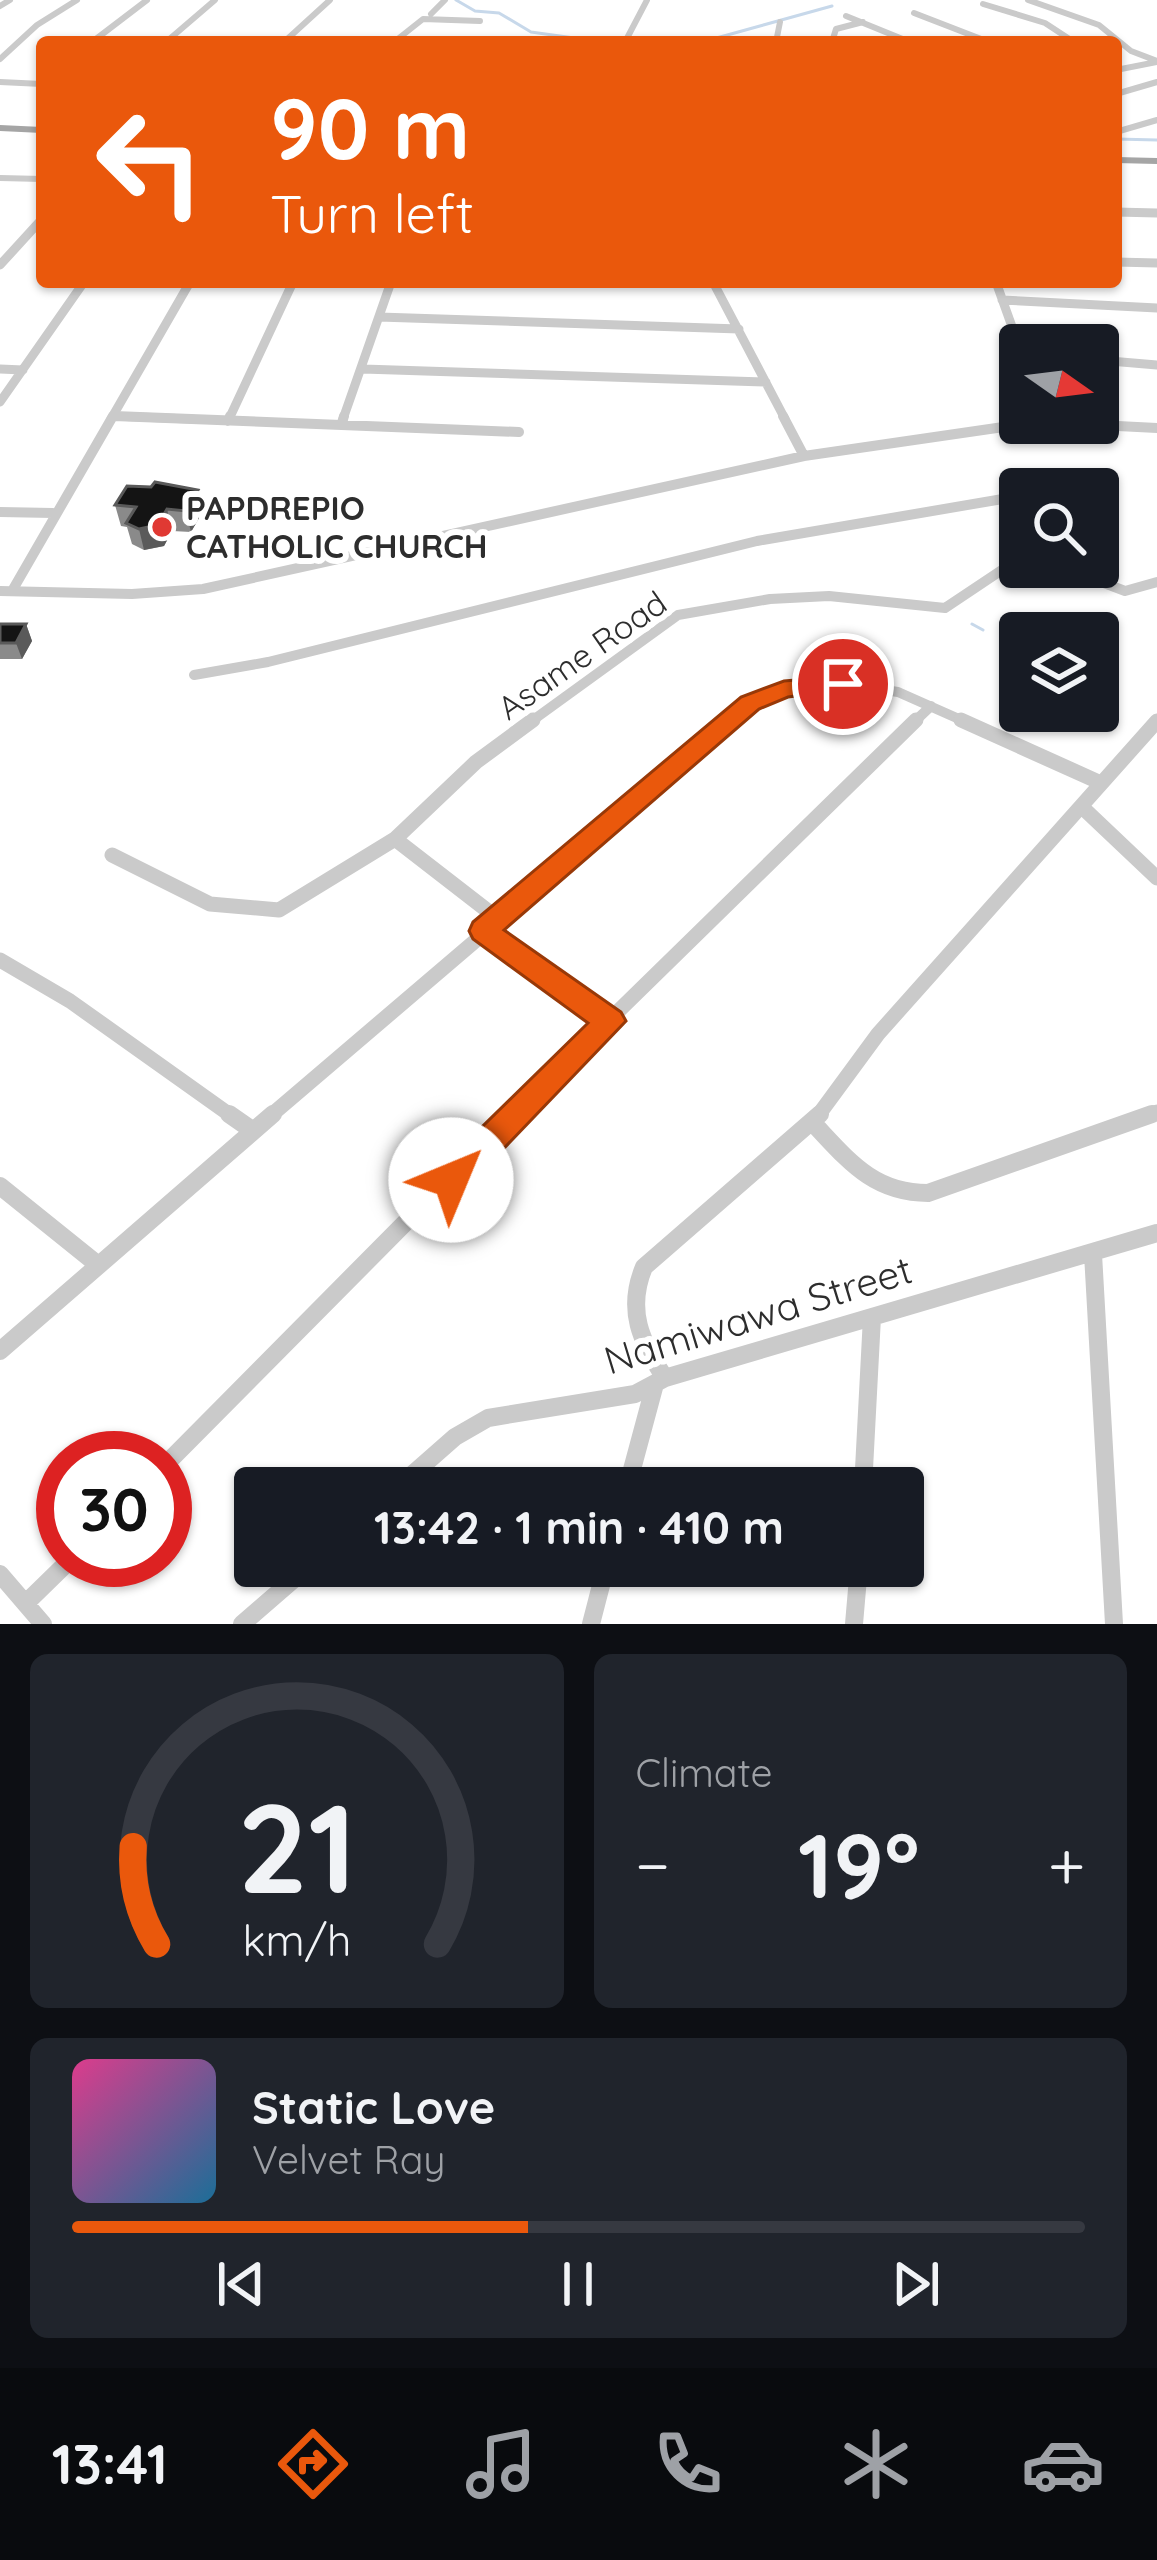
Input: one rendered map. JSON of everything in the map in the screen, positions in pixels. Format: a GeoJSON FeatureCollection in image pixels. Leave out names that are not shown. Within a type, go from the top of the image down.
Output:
{"type":"FeatureCollection","features":[{"type":"Feature","properties":{"kind":"main road"},"geometry":{"type":"LineString","coordinates":[[0,128],[36,130]]}},
{"type":"Feature","properties":{"kind":"main road"},"geometry":{"type":"LineString","coordinates":[[1122,160],[1157,161]]}},
{"type":"Feature","properties":{"kind":"street"},"geometry":{"type":"LineString","coordinates":[[0,6],[10,0]]}},
{"type":"Feature","properties":{"kind":"street"},"geometry":{"type":"LineString","coordinates":[[0,59],[37,26],[77,0]]}},
{"type":"Feature","properties":{"kind":"street"},"geometry":{"type":"LineString","coordinates":[[100,36],[147,0]]}},
{"type":"Feature","properties":{"kind":"street"},"geometry":{"type":"LineString","coordinates":[[173,36],[215,0]]}},
{"type":"Feature","properties":{"kind":"street"},"geometry":{"type":"LineString","coordinates":[[291,36],[330,0]]}},
{"type":"Feature","properties":{"kind":"street"},"geometry":{"type":"LineString","coordinates":[[399,36],[409,23],[431,14],[445,0]]}},
{"type":"Feature","properties":{"kind":"street"},"geometry":{"type":"LineString","coordinates":[[628,36],[647,0]]}},
{"type":"Feature","properties":{"kind":"street"},"geometry":{"type":"LineString","coordinates":[[1028,0],[1099,25],[1113,36]]}},
{"type":"Feature","properties":{"kind":"street"},"geometry":{"type":"LineString","coordinates":[[983,4],[1045,22],[1065,36]]}},
{"type":"Feature","properties":{"kind":"street"},"geometry":{"type":"LineString","coordinates":[[914,13],[973,36]]}},
{"type":"Feature","properties":{"kind":"street"},"geometry":{"type":"LineString","coordinates":[[431,14],[480,21]]}},
{"type":"Feature","properties":{"kind":"street"},"geometry":{"type":"LineString","coordinates":[[847,16],[896,36]]}},
{"type":"Feature","properties":{"kind":"street"},"geometry":{"type":"LineString","coordinates":[[777,36],[780,22]]}},
{"type":"Feature","properties":{"kind":"street"},"geometry":{"type":"LineString","coordinates":[[834,36],[836,29],[863,22]]}},
{"type":"Feature","properties":{"kind":"street"},"geometry":{"type":"LineString","coordinates":[[1122,44],[1157,62]]}},
{"type":"Feature","properties":{"kind":"street"},"geometry":{"type":"LineString","coordinates":[[1122,52],[1131,51]]}},
{"type":"Feature","properties":{"kind":"street"},"geometry":{"type":"LineString","coordinates":[[1122,69],[1157,62]]}},
{"type":"Feature","properties":{"kind":"street"},"geometry":{"type":"LineString","coordinates":[[0,82],[36,84]]}},
{"type":"Feature","properties":{"kind":"street"},"geometry":{"type":"LineString","coordinates":[[1122,92],[1157,82]]}},
{"type":"Feature","properties":{"kind":"street"},"geometry":{"type":"LineString","coordinates":[[1122,129],[1157,120]]}},
{"type":"Feature","properties":{"kind":"street"},"geometry":{"type":"LineString","coordinates":[[0,178],[36,179]]}},
{"type":"Feature","properties":{"kind":"street"},"geometry":{"type":"LineString","coordinates":[[1122,212],[1157,213]]}},
{"type":"Feature","properties":{"kind":"street"},"geometry":{"type":"LineString","coordinates":[[0,265],[36,223]]}},
{"type":"Feature","properties":{"kind":"street"},"geometry":{"type":"LineString","coordinates":[[1122,262],[1157,263]]}},
{"type":"Feature","properties":{"kind":"street"},"geometry":{"type":"LineString","coordinates":[[0,402],[80,288]]}},
{"type":"Feature","properties":{"kind":"street"},"geometry":{"type":"LineString","coordinates":[[187,288],[6,591],[153,594],[219,586],[804,456],[999,428]]}},
{"type":"Feature","properties":{"kind":"street"},"geometry":{"type":"LineString","coordinates":[[228,421],[289,288]]}},
{"type":"Feature","properties":{"kind":"street"},"geometry":{"type":"LineString","coordinates":[[342,423],[389,288]]}},
{"type":"Feature","properties":{"kind":"street"},"geometry":{"type":"LineString","coordinates":[[716,288],[804,456]]}},
{"type":"Feature","properties":{"kind":"street"},"geometry":{"type":"LineString","coordinates":[[998,288],[1011,324]]}},
{"type":"Feature","properties":{"kind":"street"},"geometry":{"type":"LineString","coordinates":[[1002,300],[1157,308]]}},
{"type":"Feature","properties":{"kind":"street"},"geometry":{"type":"LineString","coordinates":[[379,317],[740,329]]}},
{"type":"Feature","properties":{"kind":"street"},"geometry":{"type":"LineString","coordinates":[[1119,362],[1157,365]]}},
{"type":"Feature","properties":{"kind":"street"},"geometry":{"type":"LineString","coordinates":[[363,369],[766,382]]}},
{"type":"Feature","properties":{"kind":"street"},"geometry":{"type":"LineString","coordinates":[[0,370],[22,370]]}},
{"type":"Feature","properties":{"kind":"street"},"geometry":{"type":"LineString","coordinates":[[113,416],[519,432]]}},
{"type":"Feature","properties":{"kind":"street"},"geometry":{"type":"LineString","coordinates":[[1119,426],[1157,428]]}},
{"type":"Feature","properties":{"kind":"street"},"geometry":{"type":"LineString","coordinates":[[194,675],[268,662],[757,541],[999,500]]}},
{"type":"Feature","properties":{"kind":"street"},"geometry":{"type":"LineString","coordinates":[[0,512],[53,513]]}},
{"type":"Feature","properties":{"kind":"street","name":"Asame Road"},"geometry":{"type":"LineString","coordinates":[[112,855],[210,904],[278,910],[395,839],[422,808],[476,762],[678,614],[800,597],[945,608],[999,572]]}},
{"type":"Feature","properties":{"kind":"street"},"geometry":{"type":"LineString","coordinates":[[1117,588],[1125,591],[1157,583]]}},
{"type":"Feature","properties":{"kind":"street"},"geometry":{"type":"LineString","coordinates":[[0,1351],[497,919],[763,696],[843,684],[898,692],[1101,783]]}},
{"type":"Feature","properties":{"kind":"street"},"geometry":{"type":"LineString","coordinates":[[192,1438],[657,969],[931,706]]}},
{"type":"Feature","properties":{"kind":"street"},"geometry":{"type":"LineString","coordinates":[[633,1467],[660,1381],[635,1323],[633,1296],[644,1267],[813,1123],[878,1034],[1157,721]]}},
{"type":"Feature","properties":{"kind":"street"},"geometry":{"type":"LineString","coordinates":[[1082,807],[1157,878]]}},
{"type":"Feature","properties":{"kind":"street"},"geometry":{"type":"LineString","coordinates":[[395,839],[497,919]]}},
{"type":"Feature","properties":{"kind":"street"},"geometry":{"type":"LineString","coordinates":[[484,931],[610,1021]]}},
{"type":"Feature","properties":{"kind":"street"},"geometry":{"type":"LineString","coordinates":[[0,960],[70,1001],[252,1130]]}},
{"type":"Feature","properties":{"kind":"street"},"geometry":{"type":"LineString","coordinates":[[813,1123],[871,1184],[905,1195],[928,1193],[1157,1112]]}},
{"type":"Feature","properties":{"kind":"street"},"geometry":{"type":"LineString","coordinates":[[0,1186],[97,1264]]}},
{"type":"Feature","properties":{"kind":"street","name":"Namiwawa Street"},"geometry":{"type":"LineString","coordinates":[[421,1467],[455,1437],[488,1418],[635,1394],[660,1381],[1157,1233]]}},
{"type":"Feature","properties":{"kind":"street"},"geometry":{"type":"LineString","coordinates":[[1094,1254],[1114,1624]]}},
{"type":"Feature","properties":{"kind":"street"},"geometry":{"type":"LineString","coordinates":[[864,1467],[872,1317]]}},
{"type":"Feature","properties":{"kind":"street"},"geometry":{"type":"LineString","coordinates":[[0,1574],[43,1624]]}},
{"type":"Feature","properties":{"kind":"street"},"geometry":{"type":"LineString","coordinates":[[27,1602],[42,1587]]}},
{"type":"Feature","properties":{"kind":"street"},"geometry":{"type":"LineString","coordinates":[[242,1624],[285,1587]]}},
{"type":"Feature","properties":{"kind":"street"},"geometry":{"type":"LineString","coordinates":[[591,1624],[601,1587]]}},
{"type":"Feature","properties":{"kind":"street"},"geometry":{"type":"LineString","coordinates":[[854,1624],[857,1587]]}},
{"type":"Feature","properties":{"kind":"building"},"geometry":{"type":"Polygon","coordinates":[[[155,482],[198,490],[186,511],[167,509],[158,525],[139,529],[126,523],[136,507],[115,505],[127,486],[151,487],[155,482]]]}},
{"type":"Feature","properties":{"kind":"building"},"geometry":{"type":"Polygon","coordinates":[[[0,624],[26,624],[16,643],[0,643],[0,624]]]}},
{"type":"Feature","properties":{"kind":"waterway"},"geometry":{"type":"LineString","coordinates":[[456,0],[475,11],[499,13],[531,32],[560,36]]}},
{"type":"Feature","properties":{"kind":"waterway"},"geometry":{"type":"LineString","coordinates":[[724,36],[832,6]]}},
{"type":"Feature","properties":{"kind":"waterway"},"geometry":{"type":"LineString","coordinates":[[1122,139],[1157,140]]}},
{"type":"Feature","properties":{"kind":"waterway"},"geometry":{"type":"LineString","coordinates":[[972,624],[983,630]]}},
{"type":"Feature","properties":{"kind":"place","name":"PAPDREPIO CATHOLIC CHURCH"},"geometry":{"type":"Point","coordinates":[162,527]}},
{"type":"Feature","properties":{"kind":"route"},"geometry":{"type":"LineString","coordinates":[[451,1180],[610,1021],[484,931],[750,703],[784,689],[843,684]]}}]}
